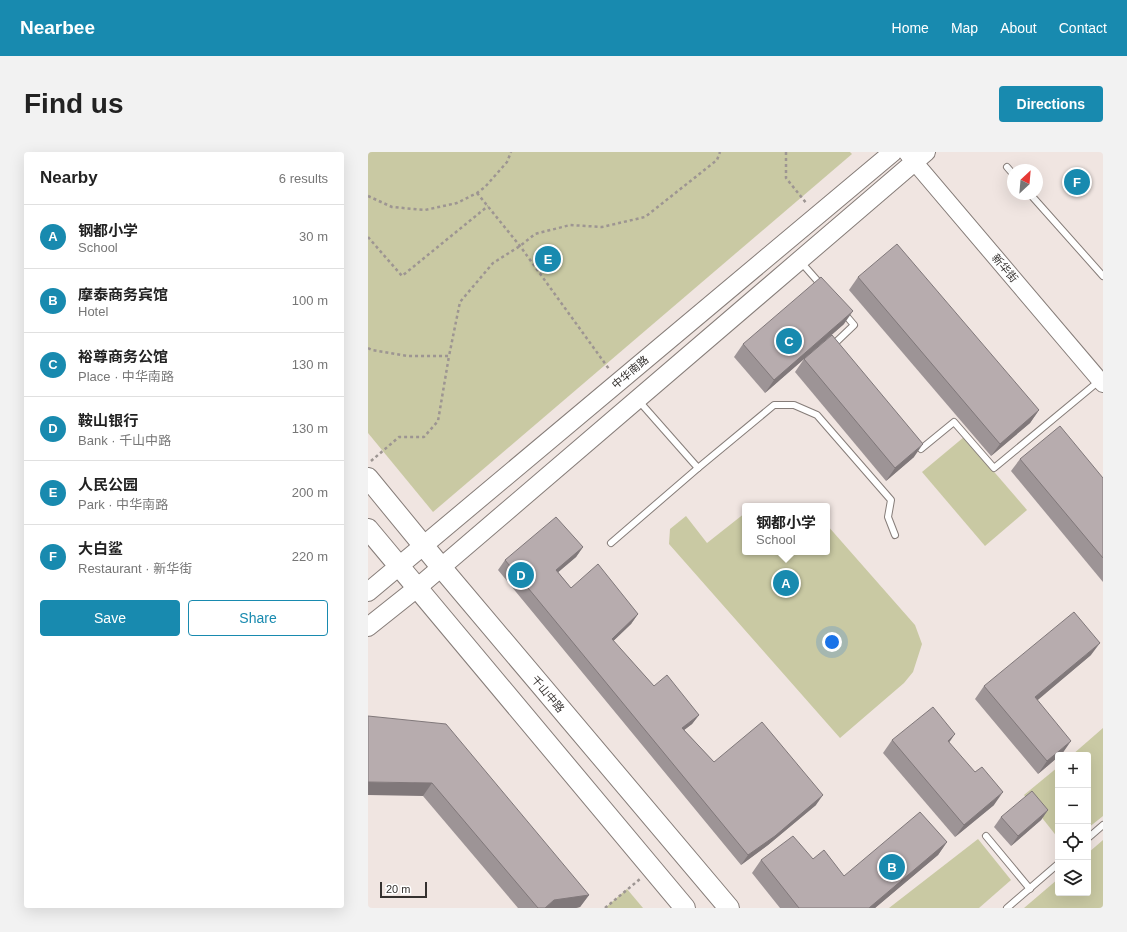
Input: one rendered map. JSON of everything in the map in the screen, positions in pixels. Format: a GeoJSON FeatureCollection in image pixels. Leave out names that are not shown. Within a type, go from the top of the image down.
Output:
{"type":"FeatureCollection","features":[{"type":"Feature","properties":{"kind":"main road","name":"中华南路"},"geometry":{"type":"LineString","coordinates":[[368,592],[893,152]]}},
{"type":"Feature","properties":{"kind":"main road"},"geometry":{"type":"LineString","coordinates":[[368,627],[417,588],[799,260],[915,155]]}},
{"type":"Feature","properties":{"kind":"main road","name":"千山中路"},"geometry":{"type":"LineString","coordinates":[[368,478],[441,567],[729,908]]}},
{"type":"Feature","properties":{"kind":"main road"},"geometry":{"type":"LineString","coordinates":[[368,529],[685,908]]}},
{"type":"Feature","properties":{"kind":"street","name":"新华街"},"geometry":{"type":"LineString","coordinates":[[915,155],[1102,382]]}},
{"type":"Feature","properties":{"kind":"lane"},"geometry":{"type":"LineString","coordinates":[[1035,200],[1103,276]]}},
{"type":"Feature","properties":{"kind":"lane"},"geometry":{"type":"LineString","coordinates":[[799,260],[824,290]]}},
{"type":"Feature","properties":{"kind":"lane"},"geometry":{"type":"LineString","coordinates":[[837,351],[832,346],[854,325],[839,307]]}},
{"type":"Feature","properties":{"kind":"lane"},"geometry":{"type":"LineString","coordinates":[[911,438],[921,449],[954,422],[994,468],[1102,382]]}},
{"type":"Feature","properties":{"kind":"lane"},"geometry":{"type":"LineString","coordinates":[[637,398],[698,468]]}},
{"type":"Feature","properties":{"kind":"lane"},"geometry":{"type":"LineString","coordinates":[[611,543],[774,405],[794,405],[816,415],[891,500],[888,517],[895,535]]}},
{"type":"Feature","properties":{"kind":"lane"},"geometry":{"type":"LineString","coordinates":[[1091,835],[1103,825]]}},
{"type":"Feature","properties":{"kind":"lane"},"geometry":{"type":"LineString","coordinates":[[986,836],[1030,889]]}},
{"type":"Feature","properties":{"kind":"lane"},"geometry":{"type":"LineString","coordinates":[[1007,908],[1055,867]]}},
{"type":"Feature","properties":{"kind":"path"},"geometry":{"type":"LineString","coordinates":[[368,196],[392,207],[425,210],[457,203],[477,193],[485,186],[507,162],[511,152]]}},
{"type":"Feature","properties":{"kind":"path"},"geometry":{"type":"LineString","coordinates":[[368,463],[399,437],[424,437],[438,421],[460,302],[493,263],[520,246],[535,234],[570,225],[602,227],[645,217],[717,160],[720,152]]}},
{"type":"Feature","properties":{"kind":"path"},"geometry":{"type":"LineString","coordinates":[[786,152],[786,178],[816,215]]}},
{"type":"Feature","properties":{"kind":"path"},"geometry":{"type":"LineString","coordinates":[[477,193],[520,246],[605,365],[620,381]]}},
{"type":"Feature","properties":{"kind":"path"},"geometry":{"type":"LineString","coordinates":[[368,237],[402,276],[488,206]]}},
{"type":"Feature","properties":{"kind":"path"},"geometry":{"type":"LineString","coordinates":[[368,348],[408,356],[449,356]]}},
{"type":"Feature","properties":{"kind":"path"},"geometry":{"type":"LineString","coordinates":[[605,908],[652,869]]}},
{"type":"Feature","properties":{"kind":"green space"},"geometry":{"type":"Polygon","coordinates":[[[368,152],[850,152],[852,154],[433,512],[368,433],[368,152]]]}},
{"type":"Feature","properties":{"kind":"green space"},"geometry":{"type":"Polygon","coordinates":[[[964,437],[1027,510],[985,546],[922,472],[964,437]]]}},
{"type":"Feature","properties":{"kind":"green space"},"geometry":{"type":"Polygon","coordinates":[[[742,515],[742,555],[830,555],[830,528],[915,625],[922,644],[913,672],[904,683],[840,738],[669,544],[670,529],[686,516],[707,543],[742,515]]]}},
{"type":"Feature","properties":{"kind":"green space"},"geometry":{"type":"Polygon","coordinates":[[[1103,728],[1103,816],[1091,826],[1091,752],[1075,752],[1103,728]]]}},
{"type":"Feature","properties":{"kind":"green space"},"geometry":{"type":"Polygon","coordinates":[[[1055,769],[1055,834],[1024,795],[1055,769]]]}},
{"type":"Feature","properties":{"kind":"green space"},"geometry":{"type":"Polygon","coordinates":[[[978,839],[1011,880],[979,908],[889,908],[978,839]]]}},
{"type":"Feature","properties":{"kind":"green space"},"geometry":{"type":"Polygon","coordinates":[[[1103,840],[1103,908],[1024,908],[1055,882],[1055,896],[1091,896],[1091,850],[1103,840]]]}},
{"type":"Feature","properties":{"kind":"green space"},"geometry":{"type":"Polygon","coordinates":[[[627,889],[643,908],[605,908],[627,889]]]}},
{"type":"Feature","properties":{"kind":"building"},"geometry":{"type":"Polygon","coordinates":[[[897,244],[1039,410],[1000,444],[858,277],[897,244]]]}},
{"type":"Feature","properties":{"kind":"building"},"geometry":{"type":"Polygon","coordinates":[[[821,277],[853,311],[774,380],[743,344],[821,277]]]}},
{"type":"Feature","properties":{"kind":"building"},"geometry":{"type":"Polygon","coordinates":[[[832,335],[923,444],[895,468],[804,359],[832,335]]]}},
{"type":"Feature","properties":{"kind":"building"},"geometry":{"type":"Polygon","coordinates":[[[1060,426],[1103,478],[1103,558],[1020,459],[1060,426]]]}},
{"type":"Feature","properties":{"kind":"building"},"geometry":{"type":"Polygon","coordinates":[[[556,517],[583,547],[556,570],[571,588],[598,564],[638,614],[612,639],[654,686],[667,675],[699,715],[682,728],[714,762],[762,722],[823,795],[775,836],[748,855],[505,560],[556,517]]]}},
{"type":"Feature","properties":{"kind":"building"},"geometry":{"type":"Polygon","coordinates":[[[1074,612],[1100,643],[1035,697],[1071,741],[1058,752],[1055,752],[1055,754],[1047,761],[984,686],[1074,612]]]}},
{"type":"Feature","properties":{"kind":"building"},"geometry":{"type":"Polygon","coordinates":[[[933,707],[955,734],[948,741],[975,772],[982,767],[1003,792],[964,825],[892,740],[933,707]]]}},
{"type":"Feature","properties":{"kind":"building"},"geometry":{"type":"Polygon","coordinates":[[[368,716],[446,724],[589,895],[554,900],[545,908],[538,908],[432,783],[368,782],[368,716]]]}},
{"type":"Feature","properties":{"kind":"building"},"geometry":{"type":"Polygon","coordinates":[[[1032,791],[1048,810],[1018,836],[1001,817],[1032,791]]]}},
{"type":"Feature","properties":{"kind":"building"},"geometry":{"type":"Polygon","coordinates":[[[920,812],[947,842],[869,908],[799,908],[761,860],[793,836],[813,859],[824,850],[844,876],[920,812]]]}},
{"type":"Feature","properties":{"kind":"place","name":"大白鲨"},"geometry":{"type":"Point","coordinates":[1077,182]}},
{"type":"Feature","properties":{"kind":"place","name":"人民公园"},"geometry":{"type":"Point","coordinates":[548,259]}},
{"type":"Feature","properties":{"kind":"place","name":"裕尊商务公馆"},"geometry":{"type":"Point","coordinates":[789,341]}},
{"type":"Feature","properties":{"kind":"place","name":"鞍山银行"},"geometry":{"type":"Point","coordinates":[521,575]}},
{"type":"Feature","properties":{"kind":"place","name":"钢都小学"},"geometry":{"type":"Point","coordinates":[786,583]}},
{"type":"Feature","properties":{"kind":"place","name":"摩泰商务宾馆"},"geometry":{"type":"Point","coordinates":[892,867]}}]}
